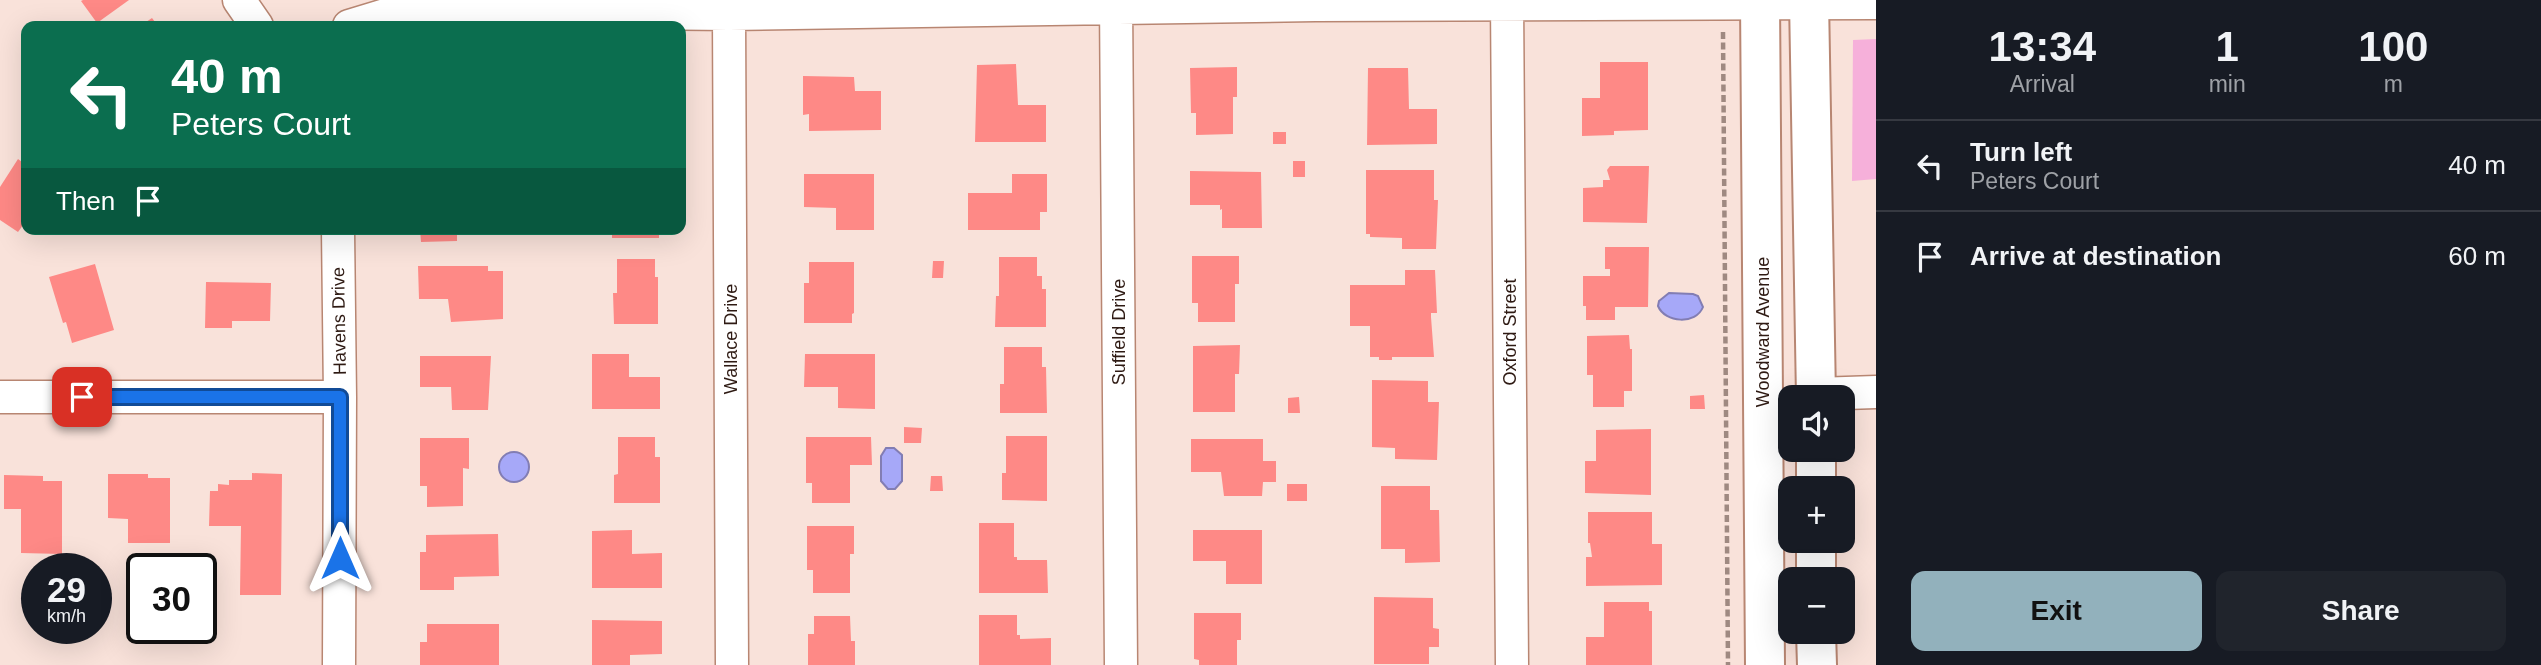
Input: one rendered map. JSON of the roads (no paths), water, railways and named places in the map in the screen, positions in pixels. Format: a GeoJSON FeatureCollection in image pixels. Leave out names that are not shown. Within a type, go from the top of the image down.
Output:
{"type":"FeatureCollection","features":[{"type":"Feature","properties":{"kind":"street"},"geometry":{"type":"LineString","coordinates":[[239,0],[254,21]]}},
{"type":"Feature","properties":{"kind":"street"},"geometry":{"type":"LineString","coordinates":[[366,21],[393,13],[418,11],[729,14],[1117,5],[1760,1],[1876,3]]}},
{"type":"Feature","properties":{"kind":"street","name":"Woodward Avenue"},"geometry":{"type":"LineString","coordinates":[[1760,1],[1765,665]]}},
{"type":"Feature","properties":{"kind":"street","name":"Oxford Street"},"geometry":{"type":"LineString","coordinates":[[1507,2],[1512,665]]}},
{"type":"Feature","properties":{"kind":"street"},"geometry":{"type":"LineString","coordinates":[[1809,2],[1816,385]]}},
{"type":"Feature","properties":{"kind":"street","name":"Suffield Drive"},"geometry":{"type":"LineString","coordinates":[[1117,5],[1122,665]]}},
{"type":"Feature","properties":{"kind":"street","name":"Wallace Drive"},"geometry":{"type":"LineString","coordinates":[[729,14],[732,665]]}},
{"type":"Feature","properties":{"kind":"street","name":"Havens Drive"},"geometry":{"type":"LineString","coordinates":[[338,235],[339,665]]}},
{"type":"Feature","properties":{"kind":"street"},"geometry":{"type":"LineString","coordinates":[[1855,393],[1876,392]]}},
{"type":"Feature","properties":{"kind":"street"},"geometry":{"type":"LineString","coordinates":[[0,397],[340,397]]}},
{"type":"Feature","properties":{"kind":"street"},"geometry":{"type":"LineString","coordinates":[[1816,644],[1817,665]]}},
{"type":"Feature","properties":{"kind":"water"},"geometry":{"type":"Polygon","coordinates":[[[1669,293],[1698,296],[1703,307],[1694,317],[1673,319],[1658,306],[1659,301],[1669,293]]]}},
{"type":"Feature","properties":{"kind":"water"},"geometry":{"type":"Polygon","coordinates":[[[886,448],[894,448],[902,455],[902,481],[895,489],[888,489],[881,481],[881,456],[886,448]]]}},
{"type":"Feature","properties":{"kind":"water"},"geometry":{"type":"Polygon","coordinates":[[[514,452],[525,456],[529,467],[525,478],[514,482],[503,478],[499,467],[503,456],[514,452]]]}}]}
